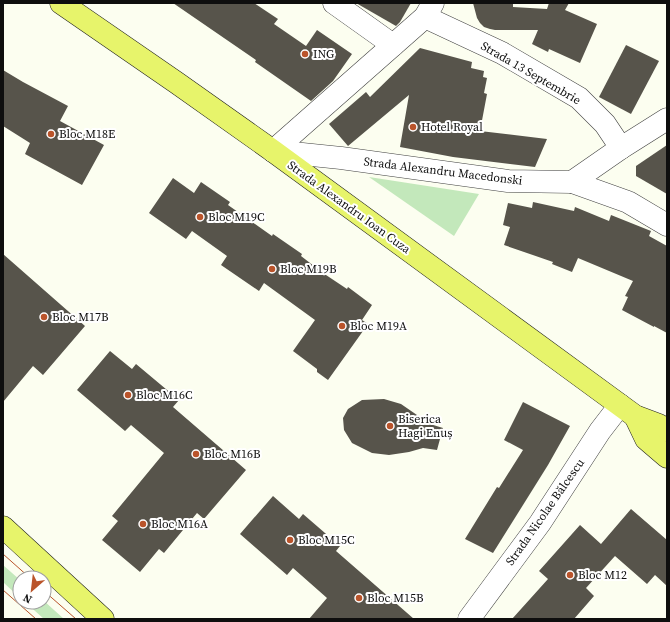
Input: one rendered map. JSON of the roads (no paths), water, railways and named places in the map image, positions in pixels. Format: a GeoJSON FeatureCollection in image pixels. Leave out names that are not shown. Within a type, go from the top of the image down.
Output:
{"type":"FeatureCollection","features":[{"type":"Feature","properties":{"kind":"main road","name":"Strada Alexandru Ioan Cuza"},"geometry":{"type":"LineString","coordinates":[[61,3],[188,90],[273,151],[627,411],[659,425],[667,431]]}},
{"type":"Feature","properties":{"kind":"main road","name":"Strada Alexandru Ioan Cuza"},"geometry":{"type":"LineString","coordinates":[[627,411],[646,439],[667,457]]}},
{"type":"Feature","properties":{"kind":"main road"},"geometry":{"type":"LineString","coordinates":[[3,527],[103,619]]}},
{"type":"Feature","properties":{"kind":"street"},"geometry":{"type":"LineString","coordinates":[[334,3],[393,45]]}},
{"type":"Feature","properties":{"kind":"street"},"geometry":{"type":"LineString","coordinates":[[273,151],[393,45],[429,10]]}},
{"type":"Feature","properties":{"kind":"street","name":"Strada 13 Septembrie"},"geometry":{"type":"LineString","coordinates":[[429,10],[579,98],[605,124],[621,148]]}},
{"type":"Feature","properties":{"kind":"street"},"geometry":{"type":"LineString","coordinates":[[572,182],[621,148],[667,119]]}},
{"type":"Feature","properties":{"kind":"street","name":"Strada Alexandru Macedonski"},"geometry":{"type":"LineString","coordinates":[[273,151],[342,158],[508,180],[572,182],[628,202],[667,225]]}},
{"type":"Feature","properties":{"kind":"street","name":"Strada Nicolae Bălcescu"},"geometry":{"type":"LineString","coordinates":[[469,619],[540,522],[600,431],[627,411]]}},
{"type":"Feature","properties":{"kind":"tram line"},"geometry":{"type":"LineString","coordinates":[[3,554],[21,570]]}},
{"type":"Feature","properties":{"kind":"tram line"},"geometry":{"type":"LineString","coordinates":[[3,590],[36,619]]}},
{"type":"Feature","properties":{"kind":"tram line"},"geometry":{"type":"LineString","coordinates":[[52,598],[76,619]]}},
{"type":"Feature","properties":{"kind":"place","name":"ING"},"geometry":{"type":"Point","coordinates":[305,54]}},
{"type":"Feature","properties":{"kind":"place","name":"Hotel Royal"},"geometry":{"type":"Point","coordinates":[413,127]}},
{"type":"Feature","properties":{"kind":"place","name":"Bloc M18E"},"geometry":{"type":"Point","coordinates":[51,134]}},
{"type":"Feature","properties":{"kind":"place","name":"Bloc M19C"},"geometry":{"type":"Point","coordinates":[200,217]}},
{"type":"Feature","properties":{"kind":"place","name":"Bloc M19B"},"geometry":{"type":"Point","coordinates":[272,269]}},
{"type":"Feature","properties":{"kind":"place","name":"Bloc M17B"},"geometry":{"type":"Point","coordinates":[44,317]}},
{"type":"Feature","properties":{"kind":"place","name":"Bloc M19A"},"geometry":{"type":"Point","coordinates":[342,326]}},
{"type":"Feature","properties":{"kind":"place","name":"Bloc M16C"},"geometry":{"type":"Point","coordinates":[128,395]}},
{"type":"Feature","properties":{"kind":"place","name":"Biserica Hagi Enuș"},"geometry":{"type":"Point","coordinates":[390,426]}},
{"type":"Feature","properties":{"kind":"place","name":"Bloc M16B"},"geometry":{"type":"Point","coordinates":[196,454]}},
{"type":"Feature","properties":{"kind":"place","name":"Bloc M16A"},"geometry":{"type":"Point","coordinates":[143,524]}},
{"type":"Feature","properties":{"kind":"place","name":"Bloc M15C"},"geometry":{"type":"Point","coordinates":[290,540]}},
{"type":"Feature","properties":{"kind":"place","name":"Bloc M12"},"geometry":{"type":"Point","coordinates":[570,575]}},
{"type":"Feature","properties":{"kind":"place","name":"Bloc M15B"},"geometry":{"type":"Point","coordinates":[359,598]}}]}
